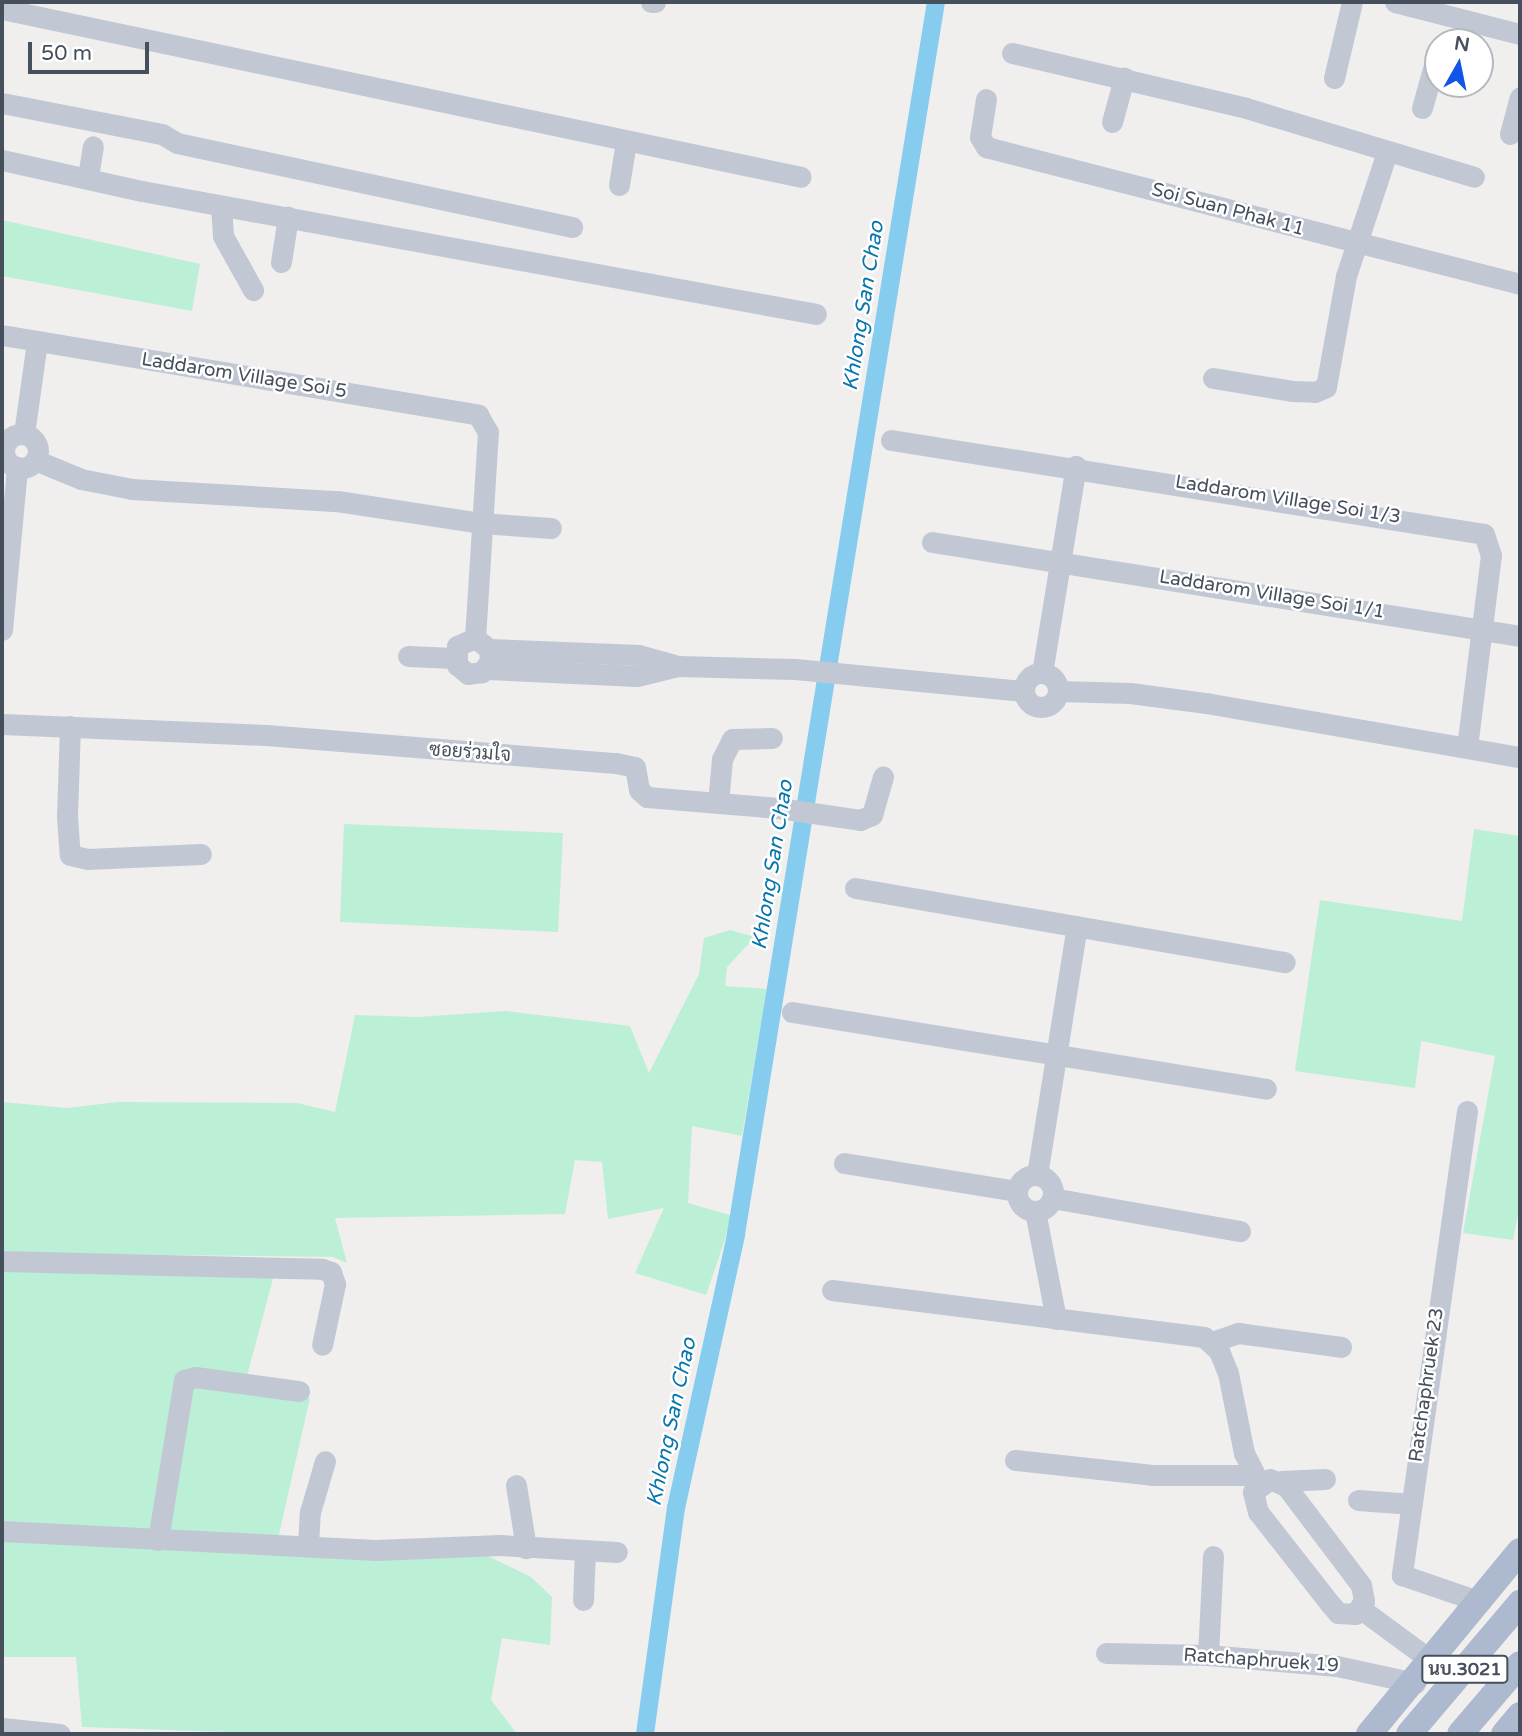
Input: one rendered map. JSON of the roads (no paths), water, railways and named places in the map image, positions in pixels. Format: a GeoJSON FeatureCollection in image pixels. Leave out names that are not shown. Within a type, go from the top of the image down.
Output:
{"type":"FeatureCollection","features":[{"type":"Feature","properties":{"kind":"main road","name":"นบ.3021"},"geometry":{"type":"LineString","coordinates":[[1369,1734],[1433,1662],[1520,1551]]}},
{"type":"Feature","properties":{"kind":"main road","name":"นบ.3021"},"geometry":{"type":"LineString","coordinates":[[1409,1734],[1520,1603]]}},
{"type":"Feature","properties":{"kind":"main road","name":"นบ.3021"},"geometry":{"type":"LineString","coordinates":[[1460,1734],[1520,1664]]}},
{"type":"Feature","properties":{"kind":"main road"},"geometry":{"type":"LineString","coordinates":[[1504,1734],[1520,1715]]}},
{"type":"Feature","properties":{"kind":"street"},"geometry":{"type":"LineString","coordinates":[[1334,78],[1352,2]]}},
{"type":"Feature","properties":{"kind":"street"},"geometry":{"type":"LineString","coordinates":[[1395,2],[1520,34]]}},
{"type":"Feature","properties":{"kind":"street"},"geometry":{"type":"LineString","coordinates":[[2,9],[801,177]]}},
{"type":"Feature","properties":{"kind":"street"},"geometry":{"type":"LineString","coordinates":[[1445,28],[1448,15]]}},
{"type":"Feature","properties":{"kind":"street"},"geometry":{"type":"LineString","coordinates":[[1012,53],[1246,108],[1474,177]]}},
{"type":"Feature","properties":{"kind":"street"},"geometry":{"type":"LineString","coordinates":[[1112,122],[1124,78]]}},
{"type":"Feature","properties":{"kind":"street"},"geometry":{"type":"LineString","coordinates":[[1510,134],[1520,97]]}},
{"type":"Feature","properties":{"kind":"street"},"geometry":{"type":"LineString","coordinates":[[1422,108],[1425,98]]}},
{"type":"Feature","properties":{"kind":"street","name":"Soi Suan Phak 11"},"geometry":{"type":"LineString","coordinates":[[986,99],[980,137],[986,147],[1520,285]]}},
{"type":"Feature","properties":{"kind":"street"},"geometry":{"type":"LineString","coordinates":[[2,103],[572,228]]}},
{"type":"Feature","properties":{"kind":"street"},"geometry":{"type":"LineString","coordinates":[[619,185],[626,142]]}},
{"type":"Feature","properties":{"kind":"street"},"geometry":{"type":"LineString","coordinates":[[88,177],[93,146]]}},
{"type":"Feature","properties":{"kind":"street"},"geometry":{"type":"LineString","coordinates":[[1213,378],[1322,391],[1355,243],[1387,152]]}},
{"type":"Feature","properties":{"kind":"street"},"geometry":{"type":"LineString","coordinates":[[2,160],[221,206],[816,314]]}},
{"type":"Feature","properties":{"kind":"street"},"geometry":{"type":"LineString","coordinates":[[221,206],[223,236],[253,290]]}},
{"type":"Feature","properties":{"kind":"street"},"geometry":{"type":"LineString","coordinates":[[281,262],[288,217]]}},
{"type":"Feature","properties":{"kind":"street","name":"Laddarom Village Soi 5"},"geometry":{"type":"LineString","coordinates":[[2,335],[469,412],[484,421],[488,432],[480,523]]}},
{"type":"Feature","properties":{"kind":"street"},"geometry":{"type":"LineString","coordinates":[[24,434],[37,341]]}},
{"type":"Feature","properties":{"kind":"street"},"geometry":{"type":"LineString","coordinates":[[24,434],[13,436],[3,450],[7,461],[26,463],[121,487],[337,501],[480,523],[551,528]]}},
{"type":"Feature","properties":{"kind":"street"},"geometry":{"type":"LineString","coordinates":[[2,630],[4,558],[26,463],[36,444],[24,434]]}},
{"type":"Feature","properties":{"kind":"street","name":"Laddarom Village Soi 1/3"},"geometry":{"type":"LineString","coordinates":[[891,440],[1076,466],[1473,530],[1484,534],[1491,546],[1484,628]]}},
{"type":"Feature","properties":{"kind":"street"},"geometry":{"type":"LineString","coordinates":[[1042,673],[1076,466]]}},
{"type":"Feature","properties":{"kind":"street"},"geometry":{"type":"LineString","coordinates":[[408,656],[454,659],[468,674],[484,652],[480,523]]}},
{"type":"Feature","properties":{"kind":"street","name":"Laddarom Village Soi 1/1"},"geometry":{"type":"LineString","coordinates":[[932,542],[1060,560],[1520,636]]}},
{"type":"Feature","properties":{"kind":"street"},"geometry":{"type":"LineString","coordinates":[[1467,747],[1484,628]]}},
{"type":"Feature","properties":{"kind":"street"},"geometry":{"type":"LineString","coordinates":[[454,659],[457,646],[637,676],[678,666],[795,669],[1024,691],[1038,708],[1052,704],[1059,691],[1055,679],[1042,673],[1029,677],[1024,691]]}},
{"type":"Feature","properties":{"kind":"street"},"geometry":{"type":"LineString","coordinates":[[1059,691],[1181,700],[1520,757]]}},
{"type":"Feature","properties":{"kind":"street","name":"ซอยร่วมใจ"},"geometry":{"type":"LineString","coordinates":[[2,724],[256,734],[617,763],[635,767],[639,790],[647,797],[869,819],[883,777]]}},
{"type":"Feature","properties":{"kind":"street"},"geometry":{"type":"LineString","coordinates":[[70,726],[70,855],[87,859],[201,855]]}},
{"type":"Feature","properties":{"kind":"street"},"geometry":{"type":"LineString","coordinates":[[718,803],[722,759],[732,738],[772,738]]}},
{"type":"Feature","properties":{"kind":"street"},"geometry":{"type":"LineString","coordinates":[[855,888],[1285,962]]}},
{"type":"Feature","properties":{"kind":"street"},"geometry":{"type":"LineString","coordinates":[[1037,1175],[1077,926]]}},
{"type":"Feature","properties":{"kind":"street"},"geometry":{"type":"LineString","coordinates":[[792,1012],[1266,1090]]}},
{"type":"Feature","properties":{"kind":"street","name":"Ratchaphruek 23"},"geometry":{"type":"LineString","coordinates":[[1467,1111],[1402,1575],[1481,1602]]}},
{"type":"Feature","properties":{"kind":"street"},"geometry":{"type":"LineString","coordinates":[[844,1163],[1016,1191]]}},
{"type":"Feature","properties":{"kind":"street"},"geometry":{"type":"LineString","coordinates":[[1037,1175],[1050,1183],[1052,1198],[1046,1208],[1035,1212],[1023,1208],[1016,1191],[1023,1179],[1037,1175]]}},
{"type":"Feature","properties":{"kind":"street"},"geometry":{"type":"LineString","coordinates":[[1052,1198],[1240,1231]]}},
{"type":"Feature","properties":{"kind":"street"},"geometry":{"type":"LineString","coordinates":[[1035,1212],[1056,1319]]}},
{"type":"Feature","properties":{"kind":"street"},"geometry":{"type":"LineString","coordinates":[[2,1261],[322,1269],[331,1272],[335,1284],[323,1345]]}},
{"type":"Feature","properties":{"kind":"street"},"geometry":{"type":"LineString","coordinates":[[832,1290],[1056,1319],[1187,1332],[1212,1342],[1238,1333],[1341,1347]]}},
{"type":"Feature","properties":{"kind":"street"},"geometry":{"type":"LineString","coordinates":[[1212,1342],[1228,1373],[1256,1479],[1252,1498],[1258,1512],[1331,1605],[1347,1615],[1362,1609]]}},
{"type":"Feature","properties":{"kind":"street"},"geometry":{"type":"LineString","coordinates":[[158,1540],[184,1380],[195,1377],[299,1391]]}},
{"type":"Feature","properties":{"kind":"street"},"geometry":{"type":"LineString","coordinates":[[1015,1460],[1152,1475],[1281,1482],[1325,1479]]}},
{"type":"Feature","properties":{"kind":"street"},"geometry":{"type":"LineString","coordinates":[[308,1546],[310,1512],[325,1461]]}},
{"type":"Feature","properties":{"kind":"street"},"geometry":{"type":"LineString","coordinates":[[1281,1482],[1361,1585],[1362,1609]]}},
{"type":"Feature","properties":{"kind":"street"},"geometry":{"type":"LineString","coordinates":[[516,1485],[526,1548]]}},
{"type":"Feature","properties":{"kind":"street"},"geometry":{"type":"LineString","coordinates":[[1358,1500],[1412,1504]]}},
{"type":"Feature","properties":{"kind":"street"},"geometry":{"type":"LineString","coordinates":[[2,1531],[308,1546],[526,1548],[617,1552]]}},
{"type":"Feature","properties":{"kind":"street"},"geometry":{"type":"LineString","coordinates":[[583,1600],[585,1550]]}},
{"type":"Feature","properties":{"kind":"street"},"geometry":{"type":"LineString","coordinates":[[1209,1655],[1213,1556]]}},
{"type":"Feature","properties":{"kind":"street"},"geometry":{"type":"LineString","coordinates":[[1362,1609],[1433,1662]]}},
{"type":"Feature","properties":{"kind":"street","name":"Ratchaphruek 19"},"geometry":{"type":"LineString","coordinates":[[1105,1653],[1209,1655],[1372,1671],[1415,1683]]}},
{"type":"Feature","properties":{"kind":"street"},"geometry":{"type":"LineString","coordinates":[[2,1728],[60,1734]]}},
{"type":"Feature","properties":{"kind":"waterway","name":"Khlong San Chao"},"geometry":{"type":"LineString","coordinates":[[645,1734],[676,1508],[736,1234],[936,2]]}}]}
